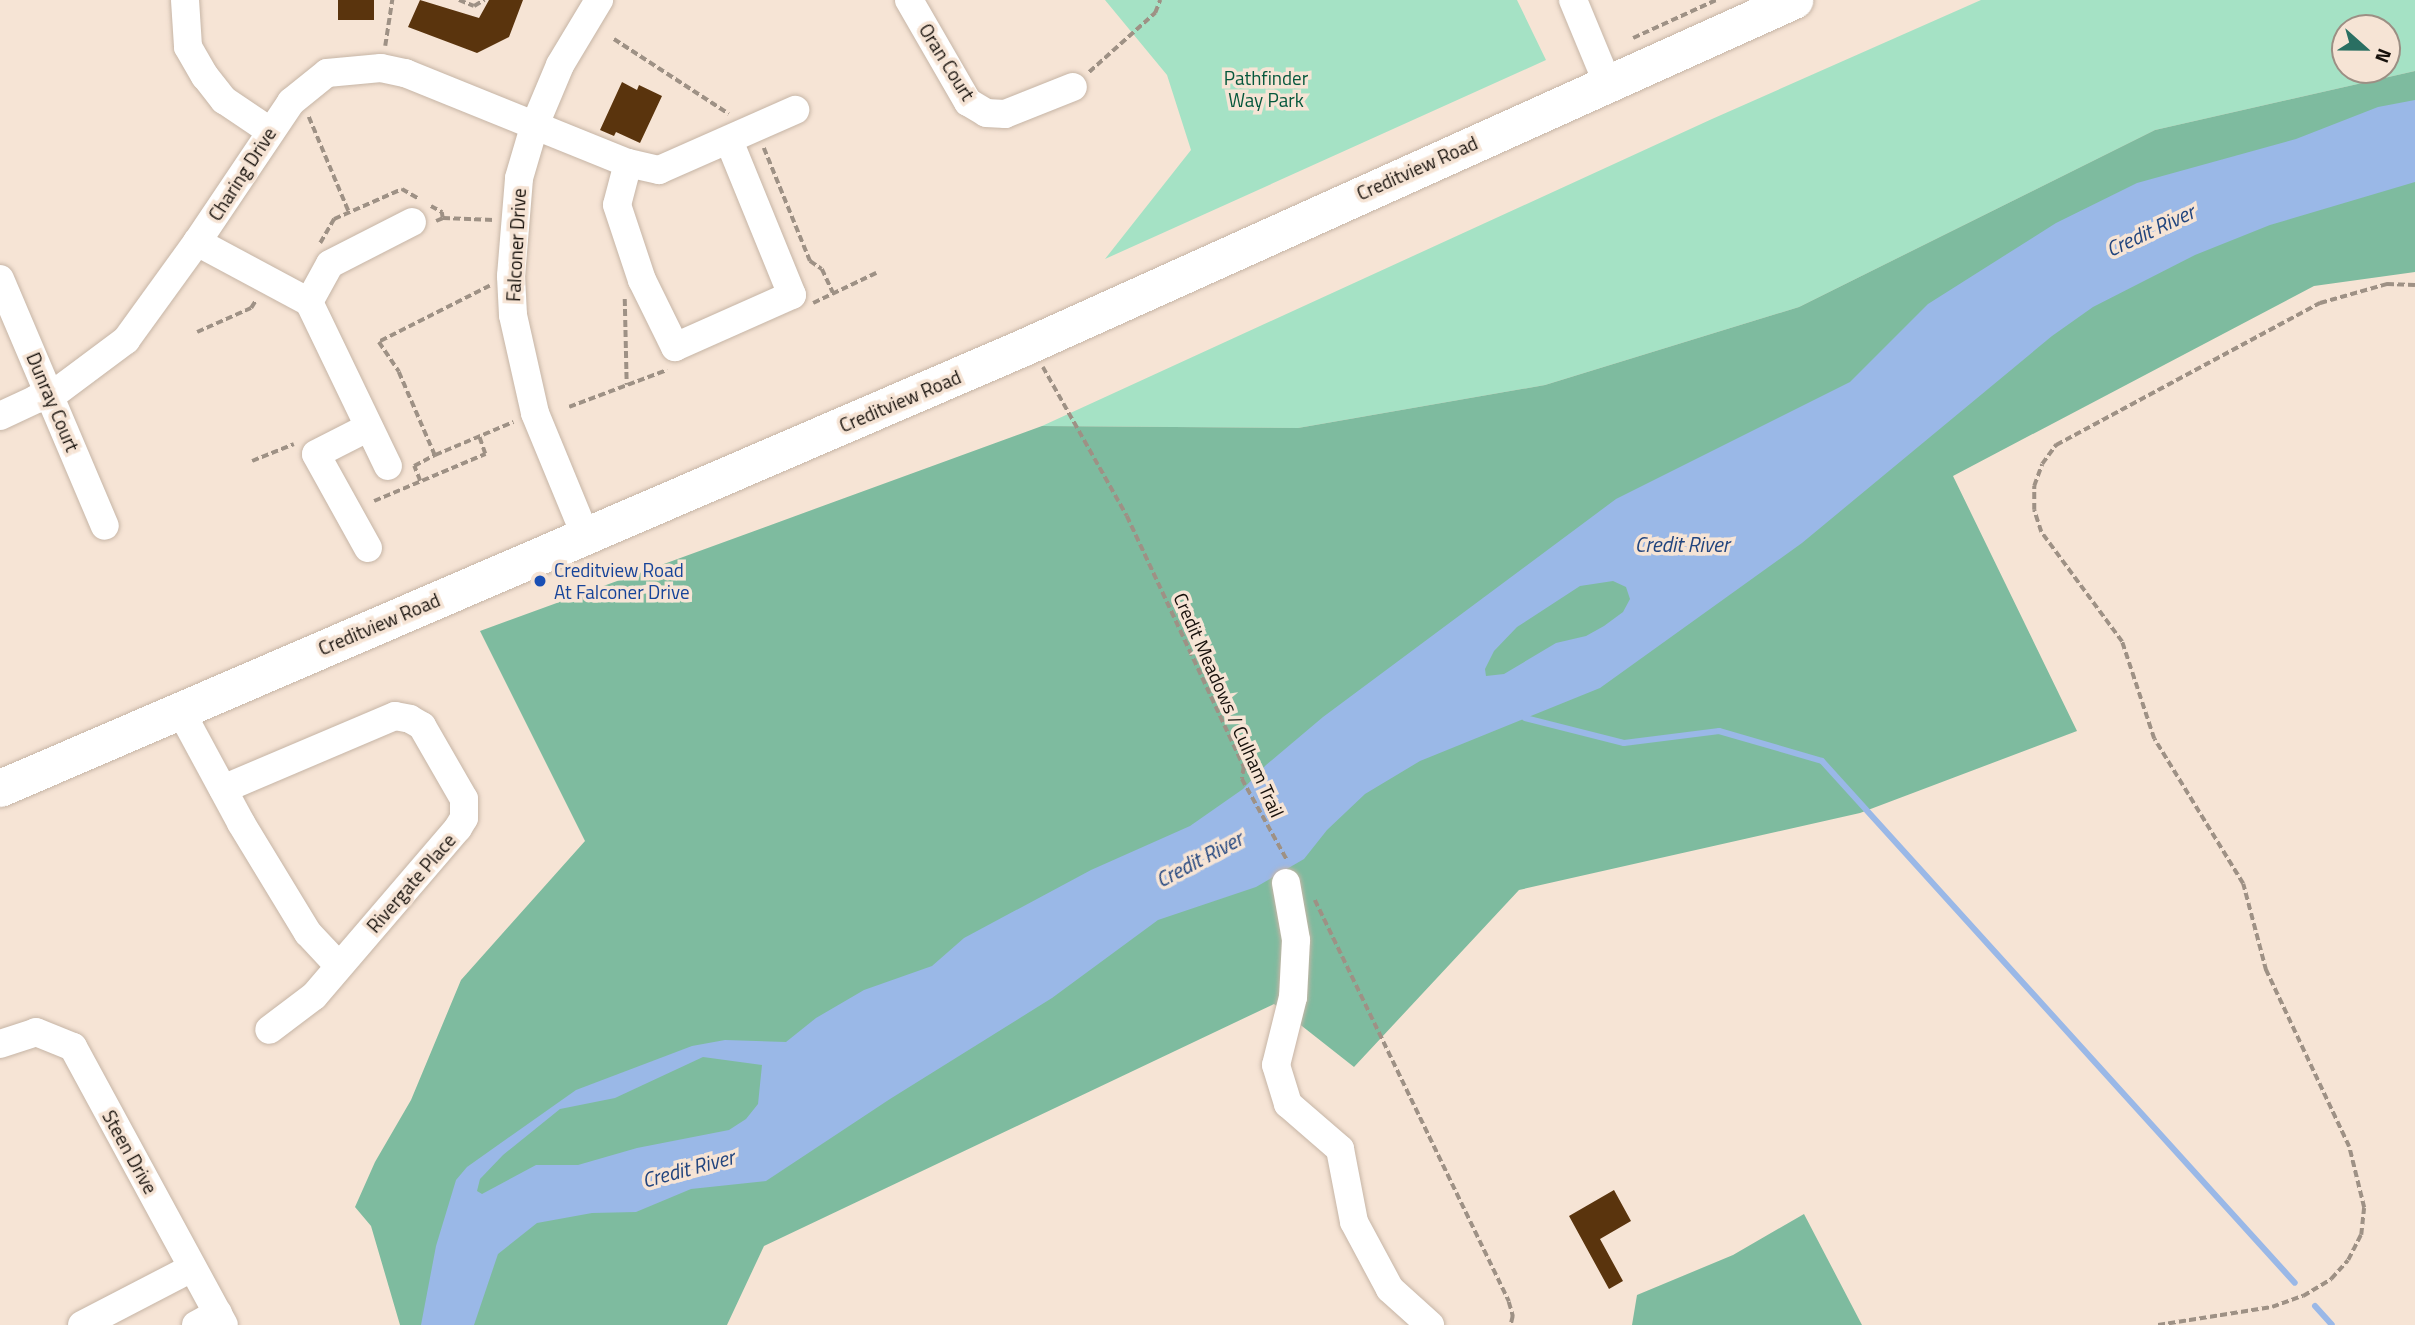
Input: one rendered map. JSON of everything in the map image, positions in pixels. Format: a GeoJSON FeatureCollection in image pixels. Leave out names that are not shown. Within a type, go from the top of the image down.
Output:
{"type":"FeatureCollection","features":[{"type":"Feature","properties":{"kind":"main road","name":"Creditview Road"},"geometry":{"type":"LineString","coordinates":[[0,788],[1037,341],[1794,0]]}},
{"type":"Feature","properties":{"kind":"street"},"geometry":{"type":"LineString","coordinates":[[185,0],[188,47],[205,76],[225,100],[270,131]]}},
{"type":"Feature","properties":{"kind":"street","name":"Falconer Drive"},"geometry":{"type":"LineString","coordinates":[[586,537],[535,413],[521,360],[510,276],[519,178],[534,127],[560,65],[599,0]]}},
{"type":"Feature","properties":{"kind":"street","name":"Oran Court"},"geometry":{"type":"LineString","coordinates":[[909,0],[968,102],[986,113],[1005,114],[1073,87]]}},
{"type":"Feature","properties":{"kind":"street"},"geometry":{"type":"LineString","coordinates":[[1573,0],[1607,82]]}},
{"type":"Feature","properties":{"kind":"street","name":"Charing Drive"},"geometry":{"type":"LineString","coordinates":[[0,415],[36,399],[51,396],[126,340],[197,242],[270,131],[299,96],[327,73],[381,68],[405,73],[628,163],[659,170],[795,110]]}},
{"type":"Feature","properties":{"kind":"street"},"geometry":{"type":"LineString","coordinates":[[628,163],[617,205],[646,288],[675,347],[792,295],[741,135]]}},
{"type":"Feature","properties":{"kind":"street"},"geometry":{"type":"LineString","coordinates":[[309,302],[330,264],[412,222]]}},
{"type":"Feature","properties":{"kind":"street"},"geometry":{"type":"LineString","coordinates":[[197,242],[309,302],[388,466]]}},
{"type":"Feature","properties":{"kind":"street","name":"Dunray Court"},"geometry":{"type":"LineString","coordinates":[[0,279],[105,526]]}},
{"type":"Feature","properties":{"kind":"street"},"geometry":{"type":"LineString","coordinates":[[368,548],[316,454],[369,427]]}},
{"type":"Feature","properties":{"kind":"street"},"geometry":{"type":"LineString","coordinates":[[180,710],[308,933],[340,966]]}},
{"type":"Feature","properties":{"kind":"street","name":"Rivergate Place"},"geometry":{"type":"LineString","coordinates":[[223,789],[390,717],[410,719],[428,734],[464,799],[463,822],[314,996],[269,1030]]}},
{"type":"Feature","properties":{"kind":"street"},"geometry":{"type":"LineString","coordinates":[[1288,869],[1296,940],[1293,985],[1276,1066],[1288,1104],[1340,1149],[1354,1222],[1390,1289],[1430,1325]]}},
{"type":"Feature","properties":{"kind":"street","name":"Steen Drive"},"geometry":{"type":"LineString","coordinates":[[0,1044],[36,1032],[73,1047],[192,1268],[213,1321]]}},
{"type":"Feature","properties":{"kind":"street"},"geometry":{"type":"LineString","coordinates":[[82,1325],[192,1268]]}},
{"type":"Feature","properties":{"kind":"path"},"geometry":{"type":"LineString","coordinates":[[381,68],[393,0]]}},
{"type":"Feature","properties":{"kind":"path"},"geometry":{"type":"LineString","coordinates":[[459,0],[474,6],[484,0]]}},
{"type":"Feature","properties":{"kind":"path"},"geometry":{"type":"LineString","coordinates":[[1073,87],[1156,13],[1160,0]]}},
{"type":"Feature","properties":{"kind":"path"},"geometry":{"type":"LineString","coordinates":[[1633,38],[1716,0]]}},
{"type":"Feature","properties":{"kind":"path"},"geometry":{"type":"LineString","coordinates":[[614,39],[741,135],[762,143],[810,261],[822,269],[833,293]]}},
{"type":"Feature","properties":{"kind":"path"},"geometry":{"type":"LineString","coordinates":[[299,96],[325,149],[349,212]]}},
{"type":"Feature","properties":{"kind":"path"},"geometry":{"type":"LineString","coordinates":[[435,455],[399,372],[379,342],[510,276]]}},
{"type":"Feature","properties":{"kind":"path"},"geometry":{"type":"LineString","coordinates":[[197,332],[251,308],[268,280]]}},
{"type":"Feature","properties":{"kind":"path"},"geometry":{"type":"LineString","coordinates":[[2158,1325],[2272,1307],[2322,1285],[2348,1260],[2361,1235],[2364,1208],[2349,1147],[2266,971],[2243,884],[2154,739],[2122,642],[2041,532],[2034,510],[2034,486],[2042,464],[2056,446],[2320,303],[2388,284],[2415,285]]}},
{"type":"Feature","properties":{"kind":"path"},"geometry":{"type":"LineString","coordinates":[[627,385],[624,291],[646,288]]}},
{"type":"Feature","properties":{"kind":"path"},"geometry":{"type":"LineString","coordinates":[[569,407],[683,364],[682,344]]}},
{"type":"Feature","properties":{"kind":"path","name":"Credit Meadows / Culham Trail"},"geometry":{"type":"LineString","coordinates":[[1040,361],[1127,516],[1244,767],[1242,779],[1288,869]]}},
{"type":"Feature","properties":{"kind":"path"},"geometry":{"type":"LineString","coordinates":[[420,482],[415,466],[535,413]]}},
{"type":"Feature","properties":{"kind":"path"},"geometry":{"type":"LineString","coordinates":[[374,501],[485,454],[479,437]]}},
{"type":"Feature","properties":{"kind":"path"},"geometry":{"type":"LineString","coordinates":[[1312,895],[1508,1302],[1513,1317],[1511,1325]]}},
{"type":"Feature","properties":{"kind":"green space","name":"Pathfinder Way Park"},"geometry":{"type":"Polygon","coordinates":[[[1105,0],[1517,0],[1546,60],[1105,259],[1191,150],[1167,75],[1105,0]]]}},
{"type":"Feature","properties":{"kind":"green space"},"geometry":{"type":"Polygon","coordinates":[[[1981,0],[2415,0],[2415,71],[2401,74],[2401,14],[2331,14],[2331,84],[2358,84],[2155,130],[1799,307],[1545,385],[1298,428],[1042,426],[1712,119],[1981,0]]]}},
{"type":"Feature","properties":{"kind":"green space"},"geometry":{"type":"Polygon","coordinates":[[[2415,71],[2415,272],[2314,286],[1953,476],[2077,731],[1860,813],[1519,890],[1354,1067],[1274,1004],[764,1246],[727,1325],[400,1325],[371,1226],[355,1207],[375,1162],[411,1100],[461,980],[585,841],[480,631],[1042,426],[1298,428],[1545,385],[1799,307],[2155,130],[2358,84],[2401,84],[2401,74],[2415,71]]]}},
{"type":"Feature","properties":{"kind":"green space"},"geometry":{"type":"Polygon","coordinates":[[[1804,1214],[1862,1325],[1632,1325],[1637,1295],[1733,1255],[1804,1214]]]}},
{"type":"Feature","properties":{"kind":"water","name":"Credit River"},"geometry":{"type":"Polygon","coordinates":[[[2415,100],[2415,182],[2270,225],[2195,255],[2093,307],[2052,336],[1802,543],[1600,688],[1420,761],[1365,794],[1327,830],[1304,859],[1256,887],[1158,920],[1052,998],[890,1099],[766,1181],[691,1189],[636,1212],[592,1213],[537,1223],[498,1254],[474,1325],[421,1325],[436,1246],[456,1180],[467,1167],[576,1090],[692,1046],[725,1040],[786,1042],[816,1018],[864,990],[932,966],[964,938],[1091,870],[1190,826],[1243,789],[1266,765],[1323,717],[1616,499],[1850,382],[1928,304],[2056,223],[2137,183],[2296,139],[2378,107],[2415,100]],[[1613,581],[1580,586],[1517,627],[1494,651],[1485,669],[1486,676],[1504,674],[1556,643],[1586,636],[1623,612],[1630,599],[1626,587],[1613,581]],[[703,1057],[615,1098],[560,1109],[503,1155],[480,1179],[477,1191],[482,1194],[536,1165],[578,1165],[637,1148],[729,1130],[746,1119],[758,1104],[762,1065],[703,1057]]]}},
{"type":"Feature","properties":{"kind":"building"},"geometry":{"type":"Polygon","coordinates":[[[338,0],[374,0],[374,20],[338,20],[338,0]]]}},
{"type":"Feature","properties":{"kind":"building"},"geometry":{"type":"Polygon","coordinates":[[[420,0],[479,18],[489,0],[523,0],[509,37],[477,53],[408,27],[420,0]]]}},
{"type":"Feature","properties":{"kind":"building"},"geometry":{"type":"Polygon","coordinates":[[[622,82],[637,90],[639,85],[662,96],[640,143],[616,132],[614,136],[600,130],[622,82]]]}},
{"type":"Feature","properties":{"kind":"building"},"geometry":{"type":"Polygon","coordinates":[[[1614,1190],[1631,1221],[1600,1239],[1623,1281],[1609,1289],[1569,1216],[1614,1190]]]}},
{"type":"Feature","properties":{"kind":"waterway"},"geometry":{"type":"LineString","coordinates":[[1525,718],[1624,743],[1719,731],[1822,761],[2295,1283]]}},
{"type":"Feature","properties":{"kind":"waterway"},"geometry":{"type":"LineString","coordinates":[[2315,1306],[2332,1325]]}},
{"type":"Feature","properties":{"kind":"place","name":"Creditview Road At Falconer Drive"},"geometry":{"type":"Point","coordinates":[540,581]}}]}
